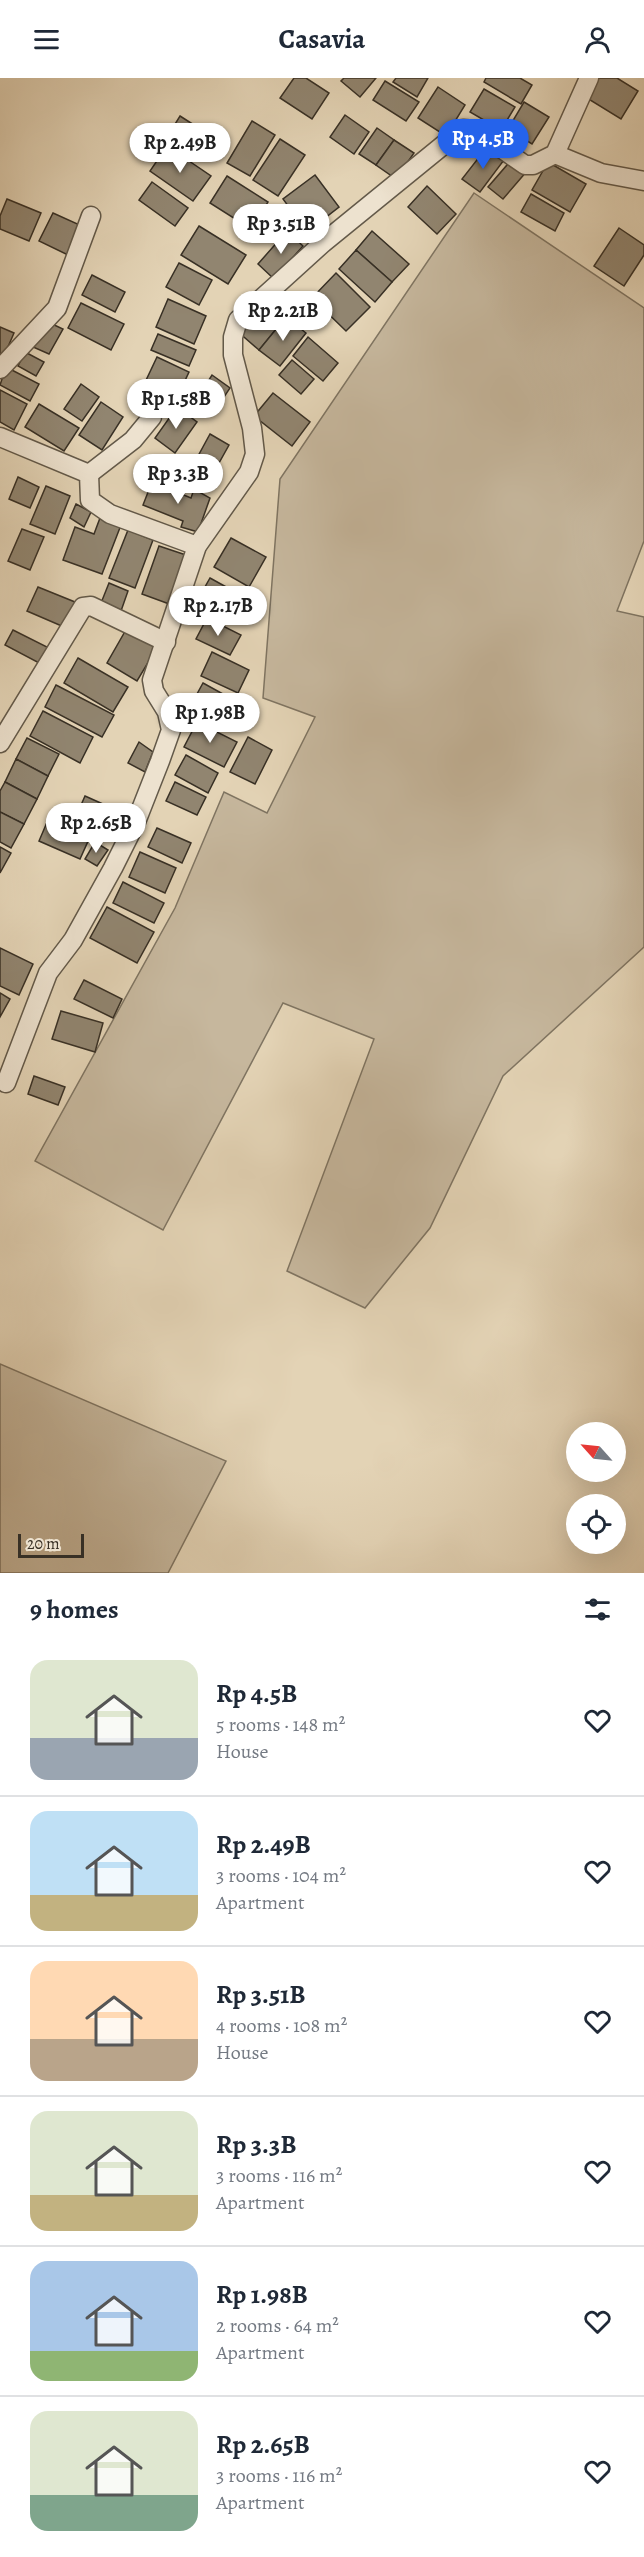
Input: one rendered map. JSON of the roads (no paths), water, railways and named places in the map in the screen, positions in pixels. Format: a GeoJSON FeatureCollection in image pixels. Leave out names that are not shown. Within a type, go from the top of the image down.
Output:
{"type":"FeatureCollection","features":[{"type":"Feature","properties":{"kind":"street"},"geometry":{"type":"LineString","coordinates":[[6,1083],[48,974],[73,940],[136,822],[171,730],[167,712],[154,691],[152,680],[197,546],[249,472],[255,454],[252,428],[233,356],[233,337],[238,320],[323,243],[463,129],[475,130],[525,165],[533,165],[555,154],[589,78]]}},
{"type":"Feature","properties":{"kind":"street"},"geometry":{"type":"LineString","coordinates":[[555,154],[601,173],[644,181]]}},
{"type":"Feature","properties":{"kind":"street"},"geometry":{"type":"LineString","coordinates":[[0,369],[57,309],[91,216]]}},
{"type":"Feature","properties":{"kind":"street"},"geometry":{"type":"LineString","coordinates":[[89,474],[133,440],[152,417]]}},
{"type":"Feature","properties":{"kind":"street"},"geometry":{"type":"LineString","coordinates":[[0,437],[89,474]]}},
{"type":"Feature","properties":{"kind":"street"},"geometry":{"type":"LineString","coordinates":[[89,474],[90,500],[110,514],[197,546]]}},
{"type":"Feature","properties":{"kind":"street"},"geometry":{"type":"LineString","coordinates":[[0,743],[83,607],[91,606],[166,642]]}}]}
